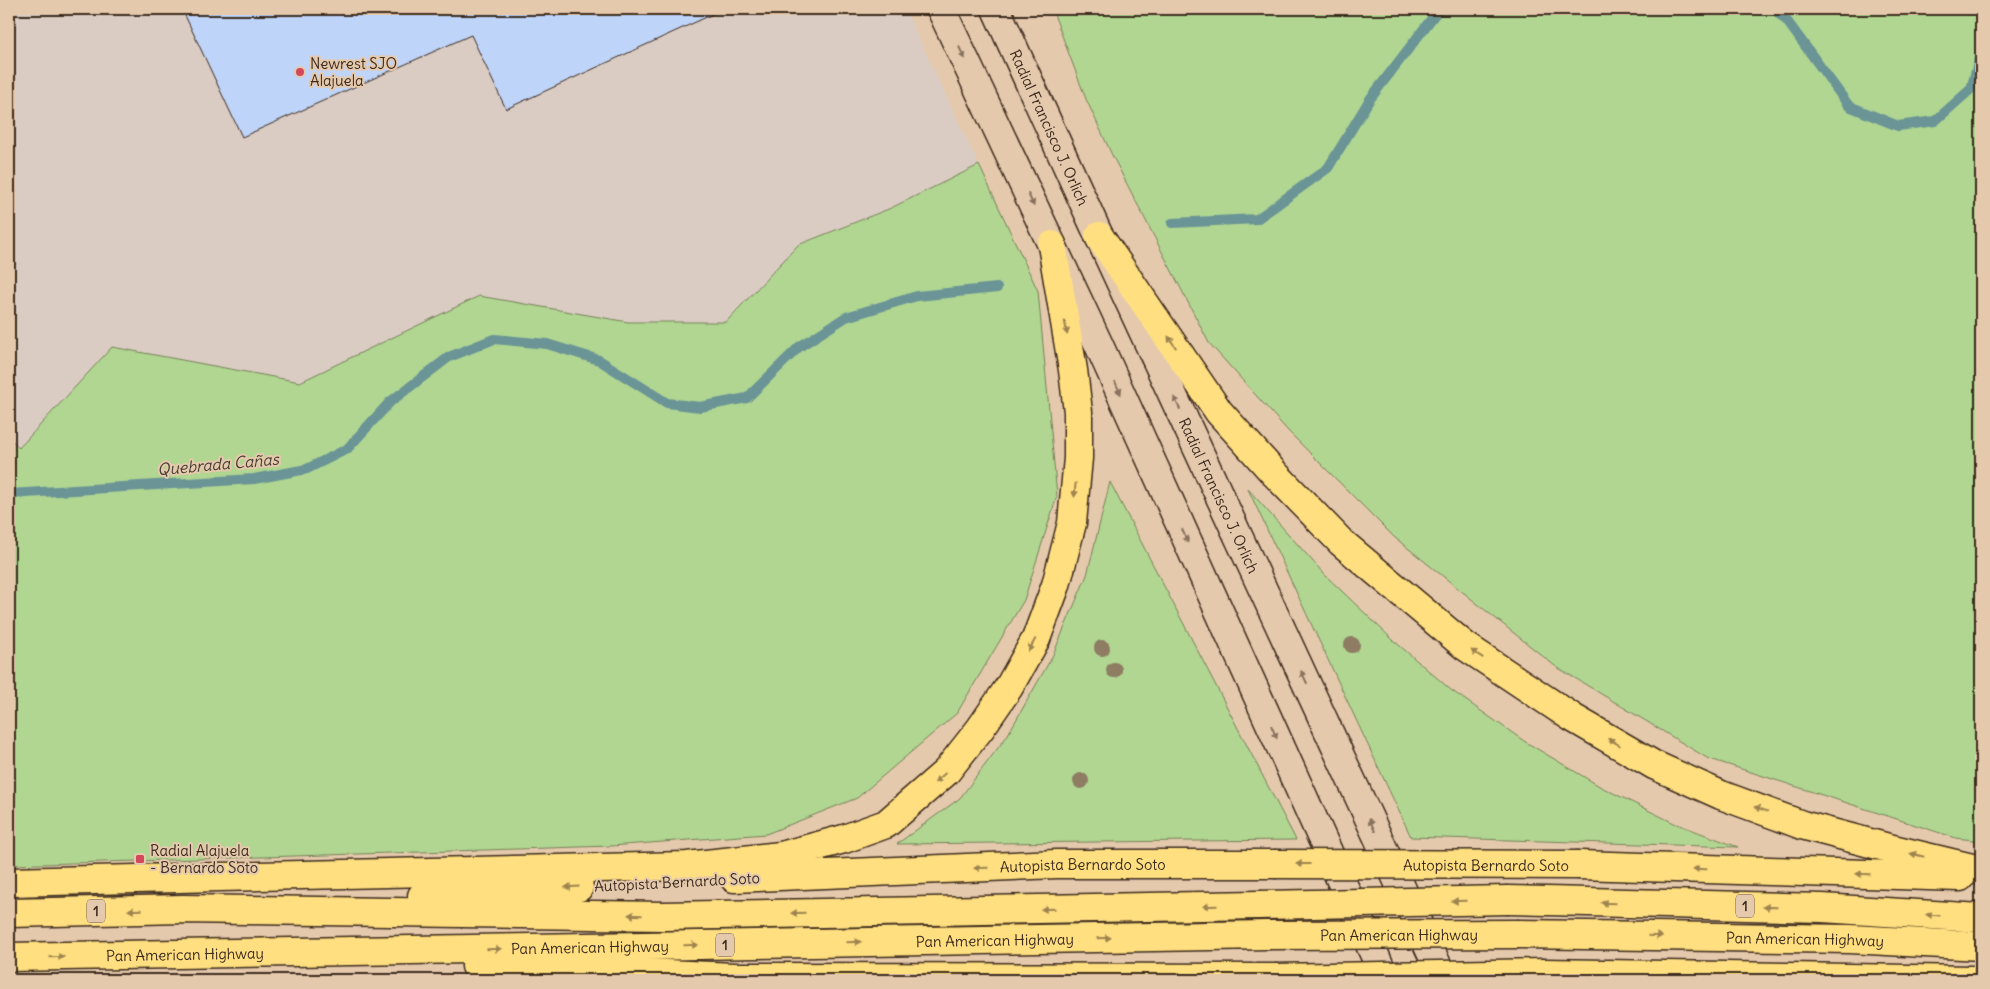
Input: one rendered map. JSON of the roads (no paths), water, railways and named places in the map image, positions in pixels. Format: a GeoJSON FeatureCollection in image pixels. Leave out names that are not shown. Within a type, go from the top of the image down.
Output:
{"type":"FeatureCollection","features":[{"type":"Feature","properties":{"kind":"highway"},"geometry":{"type":"LineString","coordinates":[[1099,236],[1219,412],[1275,474],[1341,542],[1465,646],[1573,718],[1654,765],[1713,791],[1802,825],[1885,848],[1981,870]]}},
{"type":"Feature","properties":{"kind":"highway"},"geometry":{"type":"LineString","coordinates":[[9,882],[687,866],[781,856],[844,839],[886,824],[946,772],[980,730],[1009,687],[1036,639],[1056,584],[1072,523],[1078,458],[1078,412],[1073,370],[1052,246]]}},
{"type":"Feature","properties":{"kind":"highway","name":"Autopista Bernardo Soto"},"geometry":{"type":"LineString","coordinates":[[183,910],[708,879],[1057,864],[1579,865],[1981,878]]}},
{"type":"Feature","properties":{"kind":"highway","name":"Autopista Bernardo Soto"},"geometry":{"type":"LineString","coordinates":[[9,913],[183,910],[664,916],[1508,900],[1822,908],[1981,918]]}},
{"type":"Feature","properties":{"kind":"highway","name":"Pan American Highway"},"geometry":{"type":"LineString","coordinates":[[9,957],[1267,935],[1519,934],[1850,938],[1981,946]]}},
{"type":"Feature","properties":{"kind":"highway","name":"1"},"geometry":{"type":"LineString","coordinates":[[183,954],[735,977],[1274,978],[1544,973],[1971,980]]}},
{"type":"Feature","properties":{"kind":"highway"},"geometry":{"type":"LineString","coordinates":[[735,977],[771,980]]}},
{"type":"Feature","properties":{"kind":"main road"},"geometry":{"type":"LineString","coordinates":[[941,9],[1098,343],[1386,980]]}},
{"type":"Feature","properties":{"kind":"main road","name":"Radial Francisco J. Orlich"},"geometry":{"type":"LineString","coordinates":[[996,9],[1099,236],[1444,980]]}},
{"type":"Feature","properties":{"kind":"main road"},"geometry":{"type":"LineString","coordinates":[[1013,9],[1066,160]]}},
{"type":"Feature","properties":{"kind":"waterway","name":"Quebrada Cañas"},"geometry":{"type":"LineString","coordinates":[[1172,223],[1257,219],[1328,168],[1370,99],[1439,9]]}},
{"type":"Feature","properties":{"kind":"waterway","name":"Quebrada Cañas"},"geometry":{"type":"LineString","coordinates":[[1774,9],[1787,21],[1849,106],[1898,126],[1935,121],[1971,89],[1981,52]]}},
{"type":"Feature","properties":{"kind":"waterway","name":"Quebrada Cañas"},"geometry":{"type":"LineString","coordinates":[[9,494],[254,479],[307,469],[347,449],[390,402],[449,357],[494,339],[547,344],[599,360],[667,403],[700,407],[747,398],[799,347],[846,317],[917,296],[997,288]]}},
{"type":"Feature","properties":{"kind":"place","name":"Newrest SJO Alajuela"},"geometry":{"type":"Point","coordinates":[300,72]}},
{"type":"Feature","properties":{"kind":"place","name":"Radial Alajuela - Bernardo Soto"},"geometry":{"type":"Point","coordinates":[140,859]}}]}
